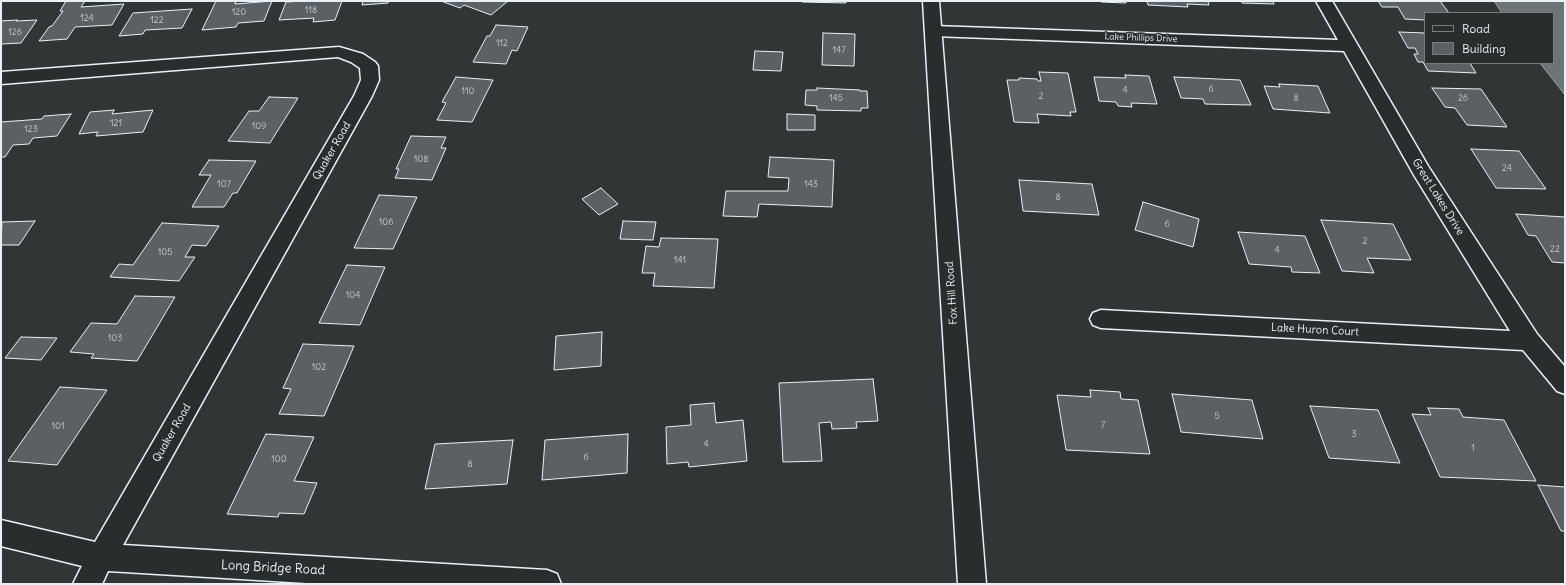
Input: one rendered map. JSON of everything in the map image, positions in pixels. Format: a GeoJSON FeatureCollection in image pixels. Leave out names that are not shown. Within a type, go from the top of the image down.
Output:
{"type":"FeatureCollection","features":[{"type":"Feature","properties":{"kind":"street","name":"Fox Hill Road"},"geometry":{"type":"LineString","coordinates":[[931,1],[972,584]]}},
{"type":"Feature","properties":{"kind":"street","name":"Great Lakes Drive"},"geometry":{"type":"LineString","coordinates":[[1324,1],[1421,170],[1529,341],[1565,384]]}},
{"type":"Feature","properties":{"kind":"street","name":"Lake Phillips Drive"},"geometry":{"type":"LineString","coordinates":[[933,31],[1349,46]]}},
{"type":"Feature","properties":{"kind":"street","name":"Quaker Road"},"geometry":{"type":"LineString","coordinates":[[1,78],[339,52],[357,58],[369,66],[370,80],[363,96],[101,557]]}},
{"type":"Feature","properties":{"kind":"street","name":"Lake Huron Court"},"geometry":{"type":"LineString","coordinates":[[1101,319],[1529,341]]}},
{"type":"Feature","properties":{"kind":"street","name":"Long Bridge Road"},"geometry":{"type":"LineString","coordinates":[[1,534],[101,557],[547,584]]}},
{"type":"Feature","properties":{"kind":"street"},"geometry":{"type":"LineString","coordinates":[[87,584],[101,557]]}},
{"type":"Feature","properties":{"kind":"shaded area"},"geometry":{"type":"Polygon","coordinates":[[[1494,1],[1565,1],[1565,95],[1541,64],[1554,64],[1554,12],[1501,12],[1494,1]]]}},
{"type":"Feature","properties":{"kind":"building"},"geometry":{"type":"Polygon","coordinates":[[[66,1],[85,1],[81,7],[124,4],[112,25],[75,27],[67,39],[39,41],[63,11],[60,11],[66,1]]]}},
{"type":"Feature","properties":{"kind":"building"},"geometry":{"type":"Polygon","coordinates":[[[216,1],[236,1],[235,4],[272,1],[264,21],[238,23],[236,27],[202,30],[216,1]]]}},
{"type":"Feature","properties":{"kind":"building"},"geometry":{"type":"Polygon","coordinates":[[[342,1],[335,20],[313,22],[314,18],[279,20],[286,2],[342,1]]]}},
{"type":"Feature","properties":{"kind":"building"},"geometry":{"type":"Polygon","coordinates":[[[363,1],[389,1],[388,3],[362,5],[363,1]]]}},
{"type":"Feature","properties":{"kind":"building"},"geometry":{"type":"Polygon","coordinates":[[[441,1],[508,1],[491,15],[464,5],[460,8],[441,1]]]}},
{"type":"Feature","properties":{"kind":"building"},"geometry":{"type":"Polygon","coordinates":[[[846,1],[846,3],[802,2],[846,1]]]}},
{"type":"Feature","properties":{"kind":"building"},"geometry":{"type":"Polygon","coordinates":[[[1126,1],[1126,3],[1101,2],[1126,1]]]}},
{"type":"Feature","properties":{"kind":"building"},"geometry":{"type":"Polygon","coordinates":[[[1147,1],[1208,1],[1209,5],[1187,4],[1188,7],[1148,5],[1147,1]]]}},
{"type":"Feature","properties":{"kind":"building"},"geometry":{"type":"Polygon","coordinates":[[[1242,1],[1273,1],[1274,4],[1242,3],[1242,1]]]}},
{"type":"Feature","properties":{"kind":"building"},"geometry":{"type":"Polygon","coordinates":[[[1378,1],[1440,1],[1448,12],[1424,12],[1424,20],[1405,19],[1398,7],[1382,7],[1378,1]]]}},
{"type":"Feature","properties":{"kind":"building"},"geometry":{"type":"Polygon","coordinates":[[[192,9],[182,28],[145,30],[143,34],[119,36],[133,13],[192,9]]]}},
{"type":"Feature","properties":{"kind":"building"},"geometry":{"type":"Polygon","coordinates":[[[17,20],[16,21],[37,20],[21,43],[1,44],[1,21],[17,20]]]}},
{"type":"Feature","properties":{"kind":"building"},"geometry":{"type":"Polygon","coordinates":[[[496,25],[528,27],[517,51],[512,50],[506,64],[473,62],[487,36],[490,36],[496,25]]]}},
{"type":"Feature","properties":{"kind":"building"},"geometry":{"type":"Polygon","coordinates":[[[1399,32],[1424,33],[1424,64],[1423,62],[1418,62],[1414,54],[1418,54],[1415,48],[1408,48],[1399,32]]]}},
{"type":"Feature","properties":{"kind":"building"},"geometry":{"type":"Polygon","coordinates":[[[823,33],[855,34],[854,66],[822,65],[823,33]]]}},
{"type":"Feature","properties":{"kind":"building"},"geometry":{"type":"Polygon","coordinates":[[[755,51],[783,52],[781,71],[753,70],[755,51]]]}},
{"type":"Feature","properties":{"kind":"building"},"geometry":{"type":"Polygon","coordinates":[[[1424,64],[1471,64],[1476,73],[1428,71],[1424,64]]]}},
{"type":"Feature","properties":{"kind":"building"},"geometry":{"type":"Polygon","coordinates":[[[1039,72],[1068,73],[1076,112],[1070,112],[1071,116],[1037,114],[1039,123],[1014,122],[1007,80],[1019,80],[1019,78],[1037,79],[1038,81],[1041,81],[1039,72]]]}},
{"type":"Feature","properties":{"kind":"building"},"geometry":{"type":"Polygon","coordinates":[[[1125,75],[1149,76],[1157,104],[1131,103],[1132,107],[1118,106],[1116,102],[1099,101],[1094,77],[1126,78],[1125,75]]]}},
{"type":"Feature","properties":{"kind":"building"},"geometry":{"type":"Polygon","coordinates":[[[456,77],[493,80],[472,122],[437,120],[446,103],[442,102],[456,77]]]}},
{"type":"Feature","properties":{"kind":"building"},"geometry":{"type":"Polygon","coordinates":[[[1174,77],[1240,80],[1251,105],[1205,104],[1203,99],[1181,98],[1174,77]]]}},
{"type":"Feature","properties":{"kind":"building"},"geometry":{"type":"Polygon","coordinates":[[[1279,84],[1318,86],[1330,113],[1273,109],[1264,86],[1280,87],[1279,84]]]}},
{"type":"Feature","properties":{"kind":"building"},"geometry":{"type":"Polygon","coordinates":[[[817,88],[867,91],[868,108],[861,108],[861,111],[817,110],[817,106],[805,105],[806,90],[817,90],[817,88]]]}},
{"type":"Feature","properties":{"kind":"building"},"geometry":{"type":"Polygon","coordinates":[[[1432,88],[1481,89],[1507,127],[1467,125],[1455,108],[1445,107],[1432,88]]]}},
{"type":"Feature","properties":{"kind":"building"},"geometry":{"type":"Polygon","coordinates":[[[269,97],[298,98],[270,143],[228,141],[249,111],[259,111],[269,97]]]}},
{"type":"Feature","properties":{"kind":"building"},"geometry":{"type":"Polygon","coordinates":[[[114,110],[112,114],[153,110],[143,132],[96,136],[98,132],[79,134],[90,112],[114,110]]]}},
{"type":"Feature","properties":{"kind":"building"},"geometry":{"type":"Polygon","coordinates":[[[71,114],[57,136],[33,138],[29,144],[13,145],[5,157],[1,157],[1,122],[42,119],[44,116],[71,114]]]}},
{"type":"Feature","properties":{"kind":"building"},"geometry":{"type":"Polygon","coordinates":[[[787,114],[815,115],[815,130],[787,130],[787,114]]]}},
{"type":"Feature","properties":{"kind":"building"},"geometry":{"type":"Polygon","coordinates":[[[411,136],[446,137],[441,148],[446,148],[432,180],[395,178],[399,169],[396,169],[411,136]]]}},
{"type":"Feature","properties":{"kind":"building"},"geometry":{"type":"Polygon","coordinates":[[[1471,149],[1519,151],[1546,189],[1496,188],[1471,149]]]}},
{"type":"Feature","properties":{"kind":"building"},"geometry":{"type":"Polygon","coordinates":[[[770,157],[834,160],[832,207],[759,204],[757,217],[723,216],[726,191],[788,191],[789,178],[768,177],[770,157]]]}},
{"type":"Feature","properties":{"kind":"building"},"geometry":{"type":"Polygon","coordinates":[[[209,160],[256,161],[237,193],[233,193],[224,207],[192,207],[211,175],[199,175],[209,160]]]}},
{"type":"Feature","properties":{"kind":"building"},"geometry":{"type":"Polygon","coordinates":[[[1019,180],[1092,184],[1099,215],[1023,211],[1019,180]]]}},
{"type":"Feature","properties":{"kind":"building"},"geometry":{"type":"Polygon","coordinates":[[[601,188],[618,204],[599,215],[582,199],[601,188]]]}},
{"type":"Feature","properties":{"kind":"building"},"geometry":{"type":"Polygon","coordinates":[[[379,195],[417,197],[393,249],[354,248],[379,195]]]}},
{"type":"Feature","properties":{"kind":"building"},"geometry":{"type":"Polygon","coordinates":[[[1143,202],[1199,219],[1193,247],[1135,230],[1143,202]]]}},
{"type":"Feature","properties":{"kind":"building"},"geometry":{"type":"Polygon","coordinates":[[[1516,214],[1565,217],[1565,263],[1552,262],[1536,236],[1528,235],[1516,214]]]}},
{"type":"Feature","properties":{"kind":"building"},"geometry":{"type":"Polygon","coordinates":[[[1321,220],[1393,224],[1411,260],[1367,258],[1374,273],[1342,271],[1321,220]]]}},
{"type":"Feature","properties":{"kind":"building"},"geometry":{"type":"Polygon","coordinates":[[[35,221],[19,245],[1,245],[2,222],[35,221]]]}},
{"type":"Feature","properties":{"kind":"building"},"geometry":{"type":"Polygon","coordinates":[[[623,221],[656,222],[653,240],[620,239],[623,221]]]}},
{"type":"Feature","properties":{"kind":"building"},"geometry":{"type":"Polygon","coordinates":[[[162,223],[219,226],[206,246],[192,245],[185,257],[195,257],[179,281],[110,277],[119,264],[133,265],[162,223]]]}},
{"type":"Feature","properties":{"kind":"building"},"geometry":{"type":"Polygon","coordinates":[[[1238,232],[1305,236],[1320,273],[1292,272],[1291,267],[1249,264],[1238,232]]]}},
{"type":"Feature","properties":{"kind":"building"},"geometry":{"type":"Polygon","coordinates":[[[661,238],[718,239],[714,288],[653,286],[655,273],[642,273],[646,246],[659,247],[661,238]]]}},
{"type":"Feature","properties":{"kind":"building"},"geometry":{"type":"Polygon","coordinates":[[[347,265],[385,267],[360,325],[319,323],[347,265]]]}},
{"type":"Feature","properties":{"kind":"building"},"geometry":{"type":"Polygon","coordinates":[[[135,296],[175,297],[137,361],[91,358],[94,354],[70,352],[91,323],[117,324],[135,296]]]}},
{"type":"Feature","properties":{"kind":"building"},"geometry":{"type":"Polygon","coordinates":[[[602,332],[601,366],[554,370],[556,336],[602,332]]]}},
{"type":"Feature","properties":{"kind":"building"},"geometry":{"type":"Polygon","coordinates":[[[21,337],[57,338],[41,360],[5,358],[21,337]]]}},
{"type":"Feature","properties":{"kind":"building"},"geometry":{"type":"Polygon","coordinates":[[[303,344],[354,346],[324,416],[279,414],[291,389],[283,388],[303,344]]]}},
{"type":"Feature","properties":{"kind":"building"},"geometry":{"type":"Polygon","coordinates":[[[873,379],[878,421],[856,422],[857,428],[832,429],[831,422],[819,423],[822,461],[783,462],[779,383],[873,379]]]}},
{"type":"Feature","properties":{"kind":"building"},"geometry":{"type":"Polygon","coordinates":[[[60,387],[107,390],[57,465],[8,461],[60,387]]]}},
{"type":"Feature","properties":{"kind":"building"},"geometry":{"type":"Polygon","coordinates":[[[1090,390],[1120,392],[1121,399],[1138,400],[1150,454],[1066,450],[1057,395],[1091,397],[1090,390]]]}},
{"type":"Feature","properties":{"kind":"building"},"geometry":{"type":"Polygon","coordinates":[[[1172,394],[1252,400],[1263,439],[1181,432],[1172,394]]]}},
{"type":"Feature","properties":{"kind":"building"},"geometry":{"type":"Polygon","coordinates":[[[714,403],[716,423],[743,420],[747,461],[689,467],[688,462],[667,464],[666,427],[691,425],[690,405],[714,403]]]}},
{"type":"Feature","properties":{"kind":"building"},"geometry":{"type":"Polygon","coordinates":[[[1310,406],[1378,410],[1400,463],[1329,458],[1310,406]]]}},
{"type":"Feature","properties":{"kind":"building"},"geometry":{"type":"Polygon","coordinates":[[[1428,408],[1459,409],[1463,417],[1504,420],[1536,481],[1440,477],[1412,414],[1431,415],[1428,408]]]}},
{"type":"Feature","properties":{"kind":"building"},"geometry":{"type":"Polygon","coordinates":[[[266,434],[314,437],[294,481],[317,483],[304,514],[279,513],[278,517],[227,514],[266,434]]]}},
{"type":"Feature","properties":{"kind":"building"},"geometry":{"type":"Polygon","coordinates":[[[628,434],[627,473],[542,480],[545,440],[628,434]]]}},
{"type":"Feature","properties":{"kind":"building"},"geometry":{"type":"Polygon","coordinates":[[[513,440],[507,484],[425,489],[435,444],[513,440]]]}},
{"type":"Feature","properties":{"kind":"building"},"geometry":{"type":"Polygon","coordinates":[[[1538,485],[1565,487],[1565,531],[1561,531],[1538,485]]]}}]}
